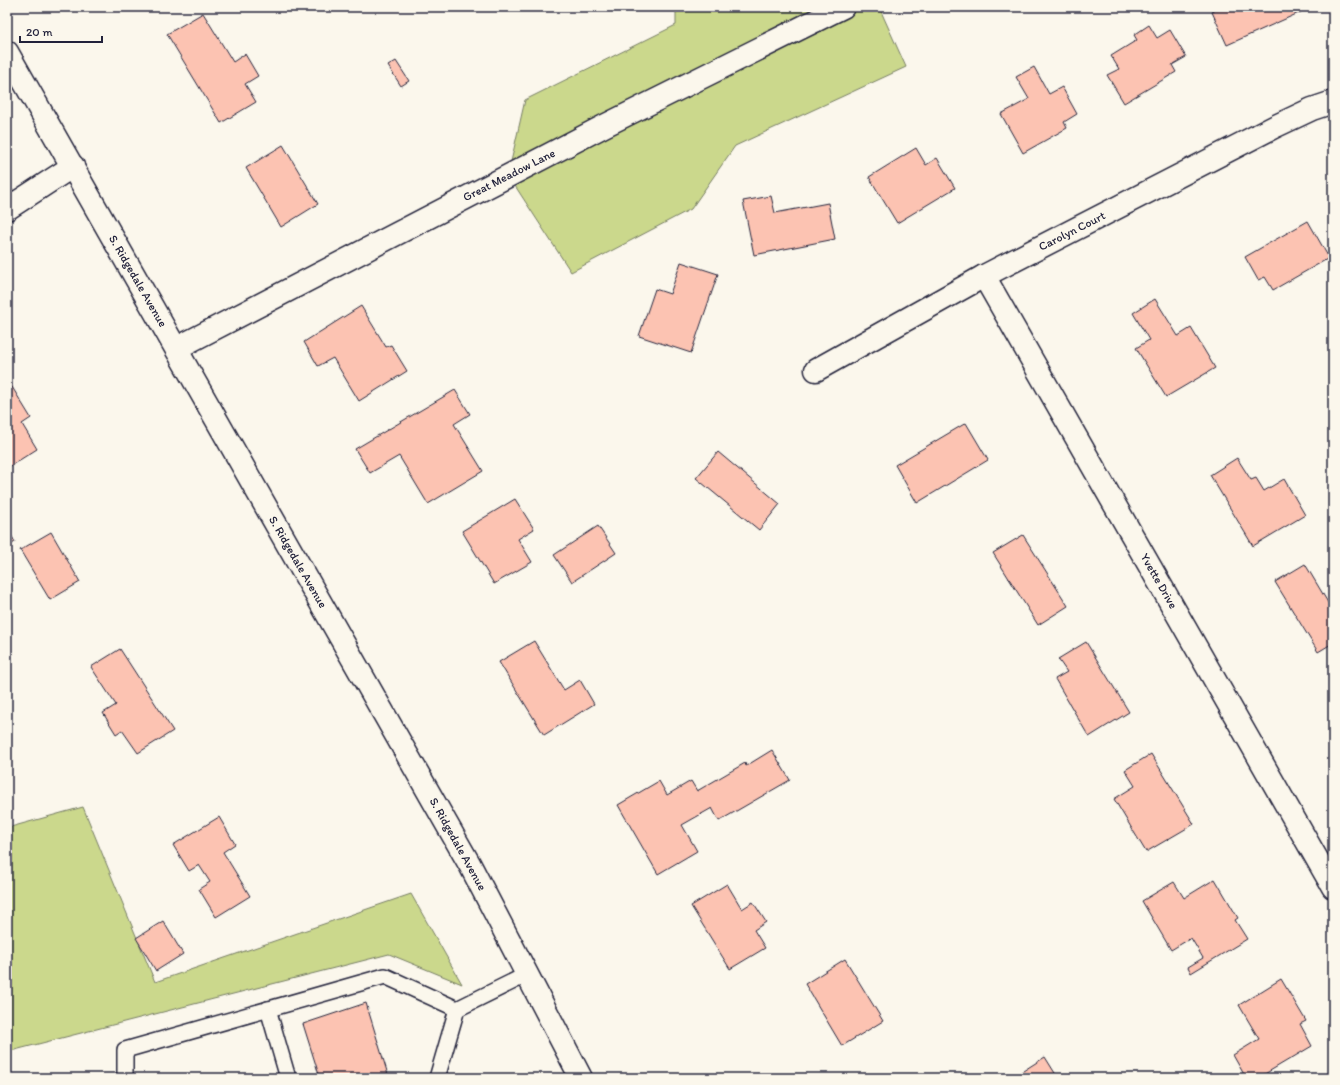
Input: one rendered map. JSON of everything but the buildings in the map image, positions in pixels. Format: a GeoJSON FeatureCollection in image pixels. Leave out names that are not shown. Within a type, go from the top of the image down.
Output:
{"type":"FeatureCollection","features":[{"type":"Feature","properties":{"kind":"street","name":"Great Meadow Lane"},"geometry":{"type":"LineString","coordinates":[[176,348],[606,125],[843,7]]}},
{"type":"Feature","properties":{"kind":"street","name":"S. Ridgedale Avenue"},"geometry":{"type":"LineString","coordinates":[[7,52],[470,864],[526,975],[581,1078]]}},
{"type":"Feature","properties":{"kind":"street","name":"Carolyn Court"},"geometry":{"type":"LineString","coordinates":[[816,370],[984,276],[1276,126],[1312,109],[1333,102]]}},
{"type":"Feature","properties":{"kind":"street"},"geometry":{"type":"LineString","coordinates":[[7,209],[72,166]]}},
{"type":"Feature","properties":{"kind":"street","name":"Yvette Drive"},"geometry":{"type":"LineString","coordinates":[[984,276],[1333,887]]}},
{"type":"Feature","properties":{"kind":"lane"},"geometry":{"type":"LineString","coordinates":[[436,1078],[457,1009],[526,975]]}},
{"type":"Feature","properties":{"kind":"lane"},"geometry":{"type":"LineString","coordinates":[[125,1078],[125,1050],[385,976],[457,1009]]}},
{"type":"Feature","properties":{"kind":"lane"},"geometry":{"type":"LineString","coordinates":[[268,1009],[288,1078]]}},
{"type":"Feature","properties":{"kind":"green space"},"geometry":{"type":"Polygon","coordinates":[[[676,7],[879,7],[906,67],[735,146],[691,209],[571,272],[508,175],[525,100],[676,25],[676,7]]]}},
{"type":"Feature","properties":{"kind":"green space"},"geometry":{"type":"Polygon","coordinates":[[[83,807],[155,982],[411,894],[462,984],[389,954],[7,1052],[7,828],[83,807]]]}}]}
